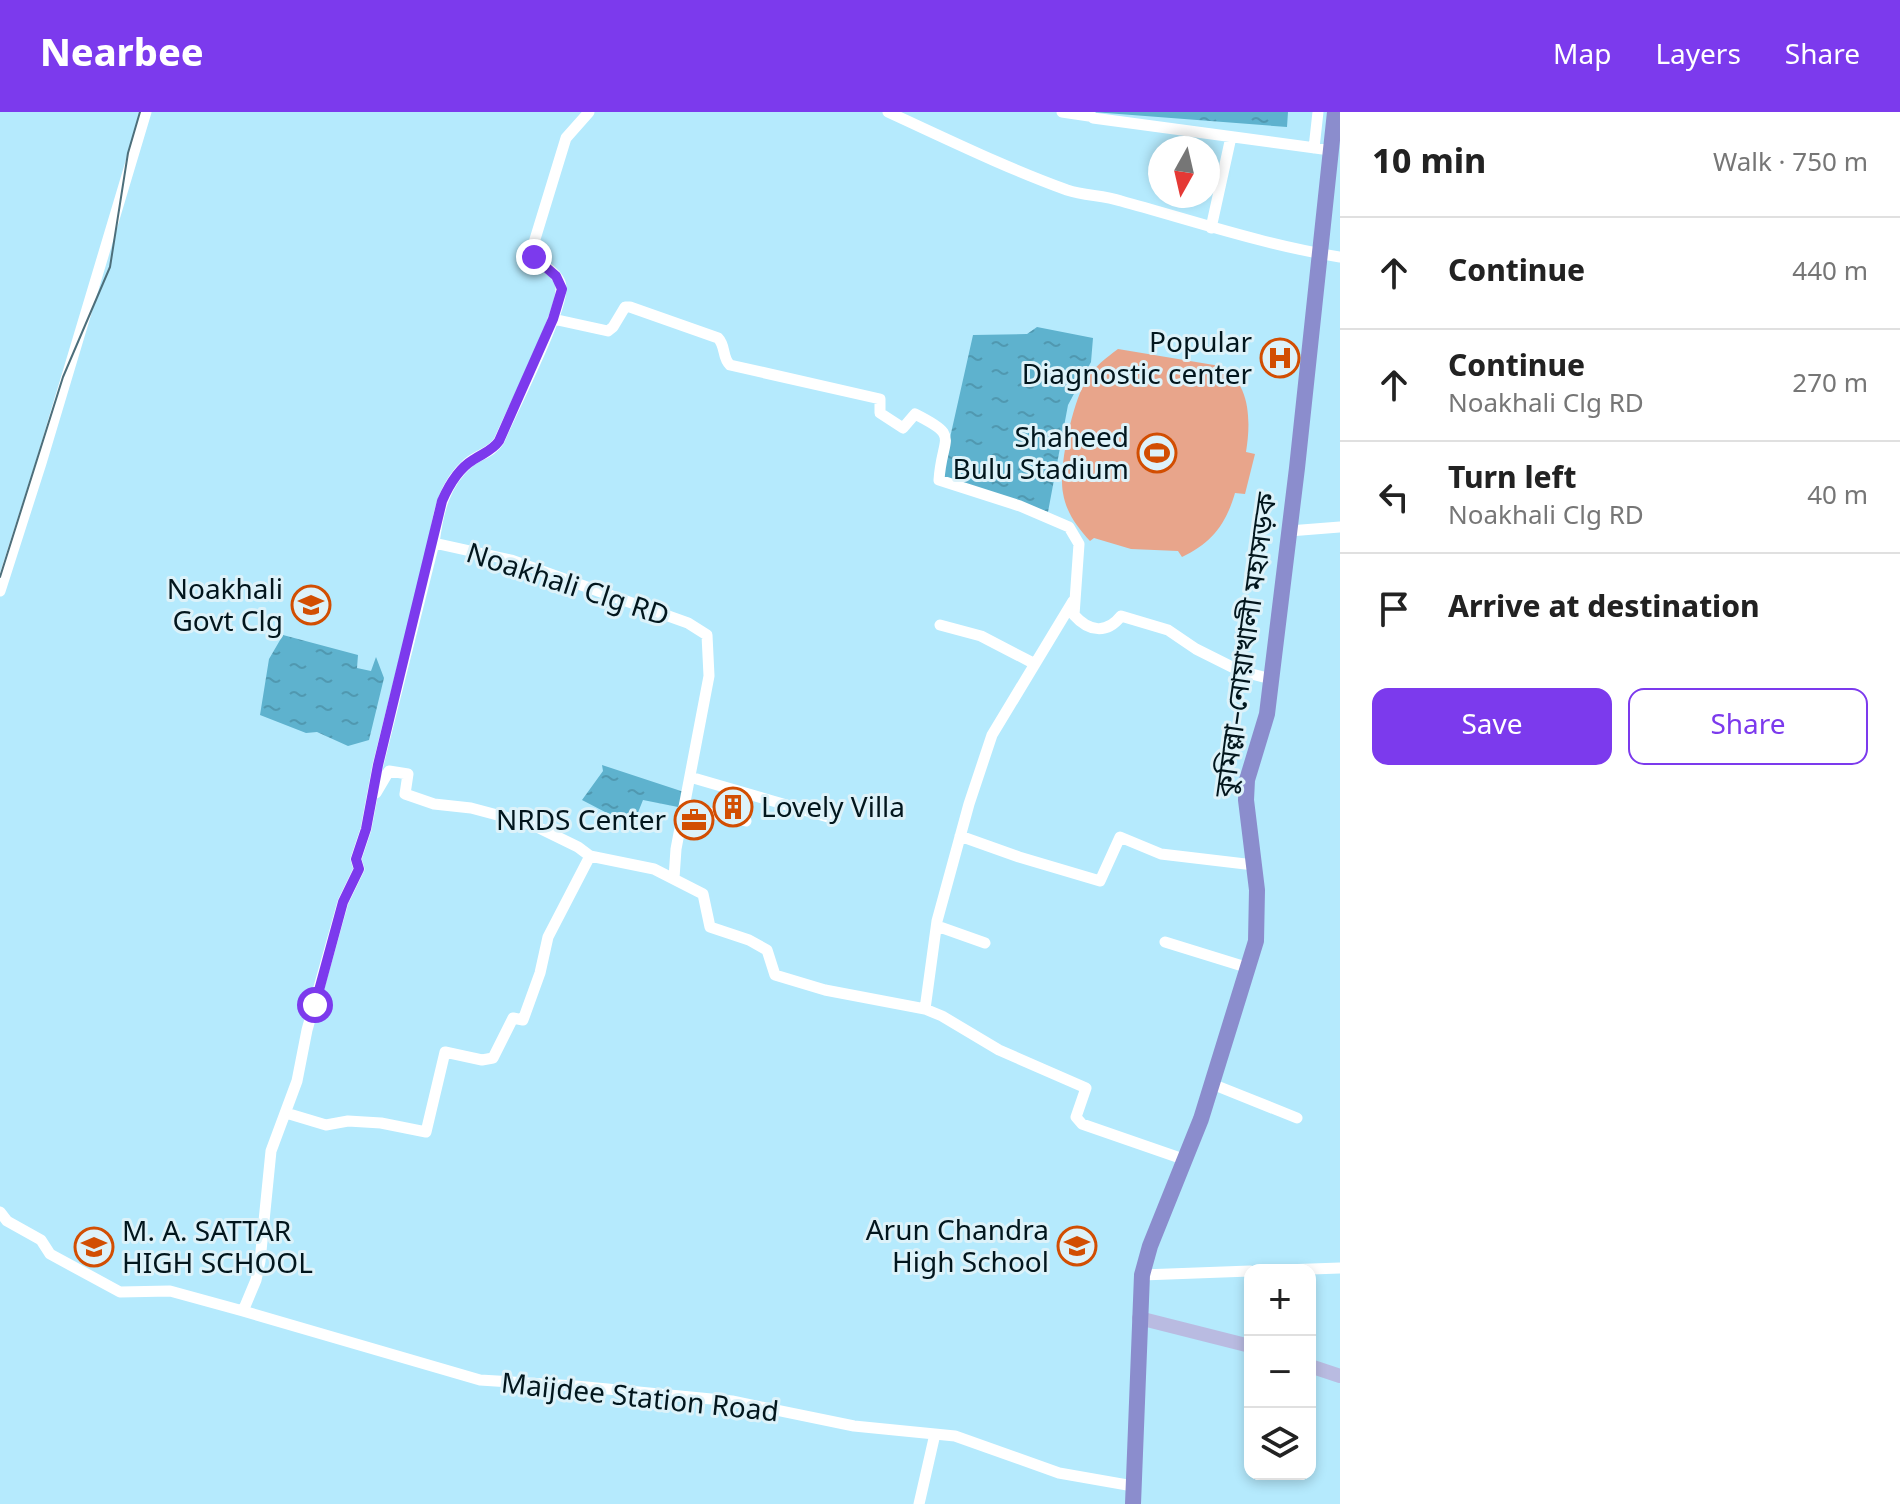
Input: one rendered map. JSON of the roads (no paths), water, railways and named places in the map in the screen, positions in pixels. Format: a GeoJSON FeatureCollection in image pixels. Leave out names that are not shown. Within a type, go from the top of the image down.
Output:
{"type":"FeatureCollection","features":[{"type":"Feature","properties":{"kind":"highway","name":"কুমিল্লা–নোয়াখালী মহাসড়ক"},"geometry":{"type":"LineString","coordinates":[[1133,1504],[1142,1275],[1150,1246],[1212,1084],[1249,968],[1257,927],[1247,780],[1267,714],[1320,254],[1322,149],[1335,112]]}},
{"type":"Feature","properties":{"kind":"main road"},"geometry":{"type":"LineString","coordinates":[[1139,1318],[1244,1344]]}},
{"type":"Feature","properties":{"kind":"main road"},"geometry":{"type":"LineString","coordinates":[[1316,1368],[1340,1376]]}},
{"type":"Feature","properties":{"kind":"street"},"geometry":{"type":"LineString","coordinates":[[0,591],[146,112]]}},
{"type":"Feature","properties":{"kind":"street","name":"Noakhali Clg RD"},"geometry":{"type":"LineString","coordinates":[[589,112],[566,138],[532,249],[534,257],[560,281],[562,289],[553,319],[499,441],[493,450],[471,461],[450,483],[442,501],[434,543],[511,560],[702,630],[707,635],[709,676],[674,878]]}},
{"type":"Feature","properties":{"kind":"street"},"geometry":{"type":"LineString","coordinates":[[888,112],[1067,190],[1116,199],[1211,228],[1340,257]]}},
{"type":"Feature","properties":{"kind":"street"},"geometry":{"type":"LineString","coordinates":[[1062,112],[1322,149],[1318,112]]}},
{"type":"Feature","properties":{"kind":"street"},"geometry":{"type":"LineString","coordinates":[[1211,228],[1231,137]]}},
{"type":"Feature","properties":{"kind":"street"},"geometry":{"type":"LineString","coordinates":[[553,319],[608,331],[625,307],[630,307],[718,338],[723,343],[727,363],[880,399],[880,413],[903,428],[915,414],[941,427],[946,438],[939,480],[1020,506],[1069,527],[1079,544],[1074,615],[1081,623],[1105,629],[1114,626],[1121,616],[1168,630],[1196,649],[1240,671],[1271,679]]}},
{"type":"Feature","properties":{"kind":"street"},"geometry":{"type":"LineString","coordinates":[[1289,531],[1340,527]]}},
{"type":"Feature","properties":{"kind":"street"},"geometry":{"type":"LineString","coordinates":[[243,1311],[256,1280],[264,1240],[268,1164],[297,1081],[307,1030],[343,902],[359,869],[356,859],[434,543]]}},
{"type":"Feature","properties":{"kind":"street"},"geometry":{"type":"LineString","coordinates":[[925,1009],[937,926],[960,836],[992,735],[1075,597]]}},
{"type":"Feature","properties":{"kind":"street"},"geometry":{"type":"LineString","coordinates":[[940,625],[981,636],[1035,664]]}},
{"type":"Feature","properties":{"kind":"street"},"geometry":{"type":"LineString","coordinates":[[372,801],[389,771],[408,774],[405,794],[434,804],[471,808],[531,824],[590,856],[654,869],[703,894],[710,927],[749,940],[767,950],[775,975],[825,990],[925,1009],[942,1016],[999,1050],[1086,1088],[1076,1117],[1082,1124],[1183,1159]]}},
{"type":"Feature","properties":{"kind":"street"},"geometry":{"type":"LineString","coordinates":[[690,777],[835,819]]}},
{"type":"Feature","properties":{"kind":"street"},"geometry":{"type":"LineString","coordinates":[[684,807],[746,821]]}},
{"type":"Feature","properties":{"kind":"street"},"geometry":{"type":"LineString","coordinates":[[960,836],[1033,862],[1100,881],[1120,837],[1161,854],[1254,865]]}},
{"type":"Feature","properties":{"kind":"street"},"geometry":{"type":"LineString","coordinates":[[286,1113],[326,1125],[348,1121],[381,1123],[426,1132],[445,1052],[482,1060],[493,1058],[513,1018],[523,1020],[540,973],[548,937],[590,856]]}},
{"type":"Feature","properties":{"kind":"street"},"geometry":{"type":"LineString","coordinates":[[937,926],[985,943]]}},
{"type":"Feature","properties":{"kind":"street"},"geometry":{"type":"LineString","coordinates":[[1165,942],[1249,968]]}},
{"type":"Feature","properties":{"kind":"street"},"geometry":{"type":"LineString","coordinates":[[1212,1084],[1297,1118]]}},
{"type":"Feature","properties":{"kind":"street","name":"Maijdee Station Road"},"geometry":{"type":"LineString","coordinates":[[0,1212],[7,1221],[41,1240],[50,1254],[120,1292],[170,1291],[480,1380],[732,1401],[854,1426],[955,1436],[1059,1473],[1133,1486]]}},
{"type":"Feature","properties":{"kind":"street"},"geometry":{"type":"LineString","coordinates":[[1316,1269],[1340,1268]]}},
{"type":"Feature","properties":{"kind":"street"},"geometry":{"type":"LineString","coordinates":[[1142,1275],[1244,1271]]}},
{"type":"Feature","properties":{"kind":"street"},"geometry":{"type":"LineString","coordinates":[[919,1504],[935,1434]]}},
{"type":"Feature","properties":{"kind":"water"},"geometry":{"type":"Polygon","coordinates":[[[1093,112],[1288,112],[1287,127],[1093,112]]]}},
{"type":"Feature","properties":{"kind":"water"},"geometry":{"type":"Polygon","coordinates":[[[1037,327],[1093,338],[1091,362],[1068,405],[1048,512],[941,478],[973,335],[1027,334],[1037,327]]]}},
{"type":"Feature","properties":{"kind":"water"},"geometry":{"type":"Polygon","coordinates":[[[283,635],[358,655],[357,668],[371,671],[376,657],[384,678],[369,740],[348,746],[317,732],[306,733],[260,715],[269,659],[283,635]]]}},
{"type":"Feature","properties":{"kind":"water"},"geometry":{"type":"Polygon","coordinates":[[[602,765],[684,792],[678,807],[643,800],[635,820],[607,813],[582,800],[603,771],[602,765]]]}},
{"type":"Feature","properties":{"kind":"railway"},"geometry":{"type":"LineString","coordinates":[[0,577],[63,377],[110,267],[128,153],[140,112]]}},
{"type":"Feature","properties":{"kind":"place","name":"Popular Diagnostic center"},"geometry":{"type":"Point","coordinates":[1280,358]}},
{"type":"Feature","properties":{"kind":"place","name":"Shaheed Bulu Stadium"},"geometry":{"type":"Point","coordinates":[1157,453]}},
{"type":"Feature","properties":{"kind":"place","name":"Noakhali Govt Clg"},"geometry":{"type":"Point","coordinates":[311,605]}},
{"type":"Feature","properties":{"kind":"place","name":"Lovely Villa"},"geometry":{"type":"Point","coordinates":[733,807]}},
{"type":"Feature","properties":{"kind":"place","name":"NRDS Center"},"geometry":{"type":"Point","coordinates":[694,820]}},
{"type":"Feature","properties":{"kind":"place","name":"Arun Chandra High School"},"geometry":{"type":"Point","coordinates":[1077,1246]}},
{"type":"Feature","properties":{"kind":"place","name":"M. A. SATTAR HIGH SCHOOL"},"geometry":{"type":"Point","coordinates":[94,1247]}}]}
